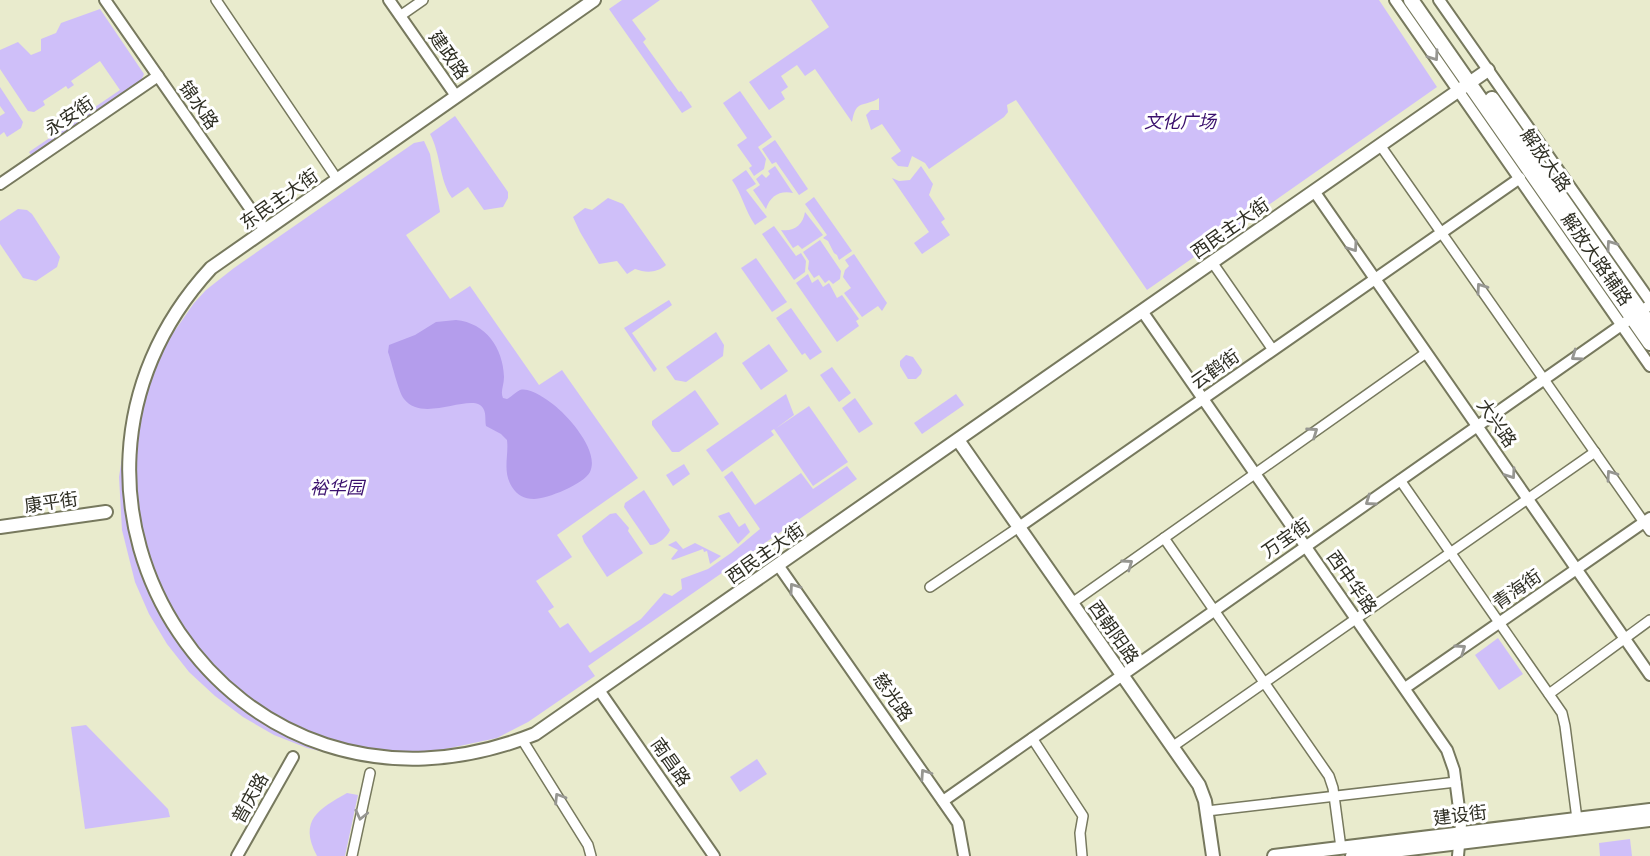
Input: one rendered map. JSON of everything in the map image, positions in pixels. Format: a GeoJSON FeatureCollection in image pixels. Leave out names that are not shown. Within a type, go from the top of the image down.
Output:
{"type":"FeatureCollection","features":[{"type":"Feature","properties":{"kind":"main road","name":"东民主大街"},"geometry":{"type":"LineString","coordinates":[[160,321],[204,274],[594,0]]}},
{"type":"Feature","properties":{"kind":"main road","name":"解放大路"},"geometry":{"type":"LineString","coordinates":[[1411,0],[1473,80],[1650,325]]}},
{"type":"Feature","properties":{"kind":"main road","name":"解放大路"},"geometry":{"type":"LineString","coordinates":[[1423,0],[1473,80]]}},
{"type":"Feature","properties":{"kind":"main road","name":"西民主大街"},"geometry":{"type":"LineString","coordinates":[[476,760],[523,741],[599,690],[1473,80]]}},
{"type":"Feature","properties":{"kind":"main road","name":"解放大路"},"geometry":{"type":"LineString","coordinates":[[1639,312],[1650,343]]}},
{"type":"Feature","properties":{"kind":"main road","name":"西朝阳路"},"geometry":{"type":"LineString","coordinates":[[958,440],[1203,792],[1213,856]]}},
{"type":"Feature","properties":{"kind":"main road","name":"康平街"},"geometry":{"type":"LineString","coordinates":[[0,519],[106,508],[0,527]]}},
{"type":"Feature","properties":{"kind":"main road"},"geometry":{"type":"LineString","coordinates":[[277,751],[298,759]]}},
{"type":"Feature","properties":{"kind":"main road"},"geometry":{"type":"LineString","coordinates":[[364,773],[385,774]]}},
{"type":"Feature","properties":{"kind":"main road","name":"建设街"},"geometry":{"type":"LineString","coordinates":[[1274,856],[1341,848],[1459,844],[1577,819],[1650,810]]}},
{"type":"Feature","properties":{"kind":"main road","name":"建设街"},"geometry":{"type":"LineString","coordinates":[[1352,856],[1650,820]]}},
{"type":"Feature","properties":{"kind":"street","name":"锦水路"},"geometry":{"type":"LineString","coordinates":[[105,0],[265,230]]}},
{"type":"Feature","properties":{"kind":"street"},"geometry":{"type":"LineString","coordinates":[[216,0],[337,179]]}},
{"type":"Feature","properties":{"kind":"street","name":"建政路"},"geometry":{"type":"LineString","coordinates":[[389,0],[456,96]]}},
{"type":"Feature","properties":{"kind":"street"},"geometry":{"type":"LineString","coordinates":[[400,16],[423,0]]}},
{"type":"Feature","properties":{"kind":"street","name":"解放大路辅路"},"geometry":{"type":"LineString","coordinates":[[1395,0],[1473,80]]}},
{"type":"Feature","properties":{"kind":"street","name":"解放大路辅路"},"geometry":{"type":"LineString","coordinates":[[1439,0],[1473,80],[1520,178],[1639,312],[1650,366]]}},
{"type":"Feature","properties":{"kind":"street","name":"永安街"},"geometry":{"type":"LineString","coordinates":[[0,184],[158,76]]}},
{"type":"Feature","properties":{"kind":"street"},"geometry":{"type":"LineString","coordinates":[[1380,145],[1648,524]]}},
{"type":"Feature","properties":{"kind":"street","name":"云鹤街"},"geometry":{"type":"LineString","coordinates":[[930,587],[1520,178]]}},
{"type":"Feature","properties":{"kind":"street","name":"大兴路"},"geometry":{"type":"LineString","coordinates":[[1314,191],[1650,675]]}},
{"type":"Feature","properties":{"kind":"street"},"geometry":{"type":"LineString","coordinates":[[1212,262],[1273,350]]}},
{"type":"Feature","properties":{"kind":"street","name":"西中华路"},"geometry":{"type":"LineString","coordinates":[[1142,311],[1447,750],[1456,782],[1461,824],[1459,844]]}},
{"type":"Feature","properties":{"kind":"street","name":"万宝街"},"geometry":{"type":"LineString","coordinates":[[943,800],[1639,312]]}},
{"type":"Feature","properties":{"kind":"street"},"geometry":{"type":"LineString","coordinates":[[1072,603],[1426,353]]}},
{"type":"Feature","properties":{"kind":"street"},"geometry":{"type":"LineString","coordinates":[[1172,747],[1595,452]]}},
{"type":"Feature","properties":{"kind":"street"},"geometry":{"type":"LineString","coordinates":[[1401,480],[1565,721],[1577,819]]}},
{"type":"Feature","properties":{"kind":"street","name":"青海街"},"geometry":{"type":"LineString","coordinates":[[1405,688],[1577,569],[1648,524]]}},
{"type":"Feature","properties":{"kind":"street"},"geometry":{"type":"LineString","coordinates":[[1164,538],[1329,776],[1335,796],[1341,848]]}},
{"type":"Feature","properties":{"kind":"street","name":"慈光路"},"geometry":{"type":"LineString","coordinates":[[778,565],[958,823],[964,856]]}},
{"type":"Feature","properties":{"kind":"street"},"geometry":{"type":"LineString","coordinates":[[1549,694],[1650,620]]}},
{"type":"Feature","properties":{"kind":"street","name":"南昌路"},"geometry":{"type":"LineString","coordinates":[[599,690],[713,856]]}},
{"type":"Feature","properties":{"kind":"street"},"geometry":{"type":"LineString","coordinates":[[1032,738],[1083,816],[1080,833],[1082,856]]}},
{"type":"Feature","properties":{"kind":"street"},"geometry":{"type":"LineString","coordinates":[[523,741],[588,845],[591,856]]}},
{"type":"Feature","properties":{"kind":"street","name":"普庆路"},"geometry":{"type":"LineString","coordinates":[[237,856],[298,759]]}},
{"type":"Feature","properties":{"kind":"street"},"geometry":{"type":"LineString","coordinates":[[352,856],[364,773]]}},
{"type":"Feature","properties":{"kind":"street"},"geometry":{"type":"LineString","coordinates":[[1207,811],[1456,782]]}},
{"type":"Feature","properties":{"kind":"green space"},"geometry":{"type":"Polygon","coordinates":[[[622,0],[660,0],[632,20],[646,39],[643,42],[692,107],[682,113],[609,9],[622,0]]]}},
{"type":"Feature","properties":{"kind":"green space","name":"文化广场"},"geometry":{"type":"Polygon","coordinates":[[[811,0],[1379,0],[1437,87],[1147,290],[1016,100],[1007,105],[1008,112],[1004,117],[929,169],[925,163],[912,156],[908,167],[898,166],[891,158],[901,151],[882,124],[871,130],[866,115],[871,110],[879,110],[879,98],[858,106],[852,122],[815,69],[805,76],[797,65],[781,76],[788,87],[781,92],[785,99],[769,110],[749,82],[829,27],[811,0]]]}},
{"type":"Feature","properties":{"kind":"green space"},"geometry":{"type":"Polygon","coordinates":[[[100,9],[144,74],[141,81],[31,155],[29,152],[120,90],[100,61],[71,81],[74,85],[68,89],[66,86],[43,101],[45,105],[34,112],[28,111],[0,69],[0,50],[18,42],[31,55],[41,51],[41,39],[56,33],[61,23],[100,9]]]}},
{"type":"Feature","properties":{"kind":"green space"},"geometry":{"type":"Polygon","coordinates":[[[0,87],[23,122],[21,128],[7,137],[4,132],[0,135],[0,116],[5,113],[0,106],[0,87]]]}},
{"type":"Feature","properties":{"kind":"green space"},"geometry":{"type":"Polygon","coordinates":[[[740,91],[772,137],[758,147],[766,159],[764,169],[754,176],[749,168],[752,166],[737,145],[747,138],[723,103],[740,91]]]}},
{"type":"Feature","properties":{"kind":"green space"},"geometry":{"type":"Polygon","coordinates":[[[455,116],[508,192],[503,207],[484,210],[468,187],[452,198],[448,191],[430,134],[455,116]]]}},
{"type":"Feature","properties":{"kind":"green space"},"geometry":{"type":"Polygon","coordinates":[[[775,140],[808,189],[799,195],[776,162],[772,164],[762,149],[775,140]]]}},
{"type":"Feature","properties":{"kind":"green space","name":"裕华园"},"geometry":{"type":"Polygon","coordinates":[[[424,141],[430,154],[440,212],[406,235],[450,299],[470,286],[539,385],[562,370],[638,478],[557,535],[572,557],[536,581],[554,607],[548,611],[560,628],[568,623],[590,653],[641,619],[664,593],[672,596],[682,589],[681,579],[708,569],[760,529],[724,477],[732,471],[755,505],[801,473],[813,489],[847,466],[857,479],[588,666],[595,676],[528,722],[497,738],[394,760],[341,756],[307,748],[274,735],[243,717],[189,672],[167,644],[149,614],[135,582],[122,530],[119,477],[127,425],[144,375],[194,303],[234,268],[414,143],[424,141]]]}},
{"type":"Feature","properties":{"kind":"green space"},"geometry":{"type":"Polygon","coordinates":[[[775,166],[793,193],[776,195],[766,209],[753,190],[760,185],[756,179],[762,174],[766,178],[770,174],[768,171],[775,166]]]}},
{"type":"Feature","properties":{"kind":"green space"},"geometry":{"type":"Polygon","coordinates":[[[921,166],[933,184],[929,195],[945,219],[941,222],[950,235],[922,254],[914,243],[929,232],[892,178],[899,181],[910,180],[921,166]]]}},
{"type":"Feature","properties":{"kind":"green space"},"geometry":{"type":"Polygon","coordinates":[[[746,170],[756,184],[746,190],[767,217],[755,225],[732,180],[746,170]]]}},
{"type":"Feature","properties":{"kind":"green space"},"geometry":{"type":"Polygon","coordinates":[[[814,197],[852,251],[839,260],[828,241],[823,238],[827,235],[805,204],[814,197]]]}},
{"type":"Feature","properties":{"kind":"green space"},"geometry":{"type":"Polygon","coordinates":[[[608,198],[623,204],[666,265],[663,268],[647,272],[635,269],[627,274],[617,261],[599,264],[573,217],[585,208],[592,210],[608,198]]]}},
{"type":"Feature","properties":{"kind":"green space"},"geometry":{"type":"Polygon","coordinates":[[[18,209],[32,214],[60,257],[57,267],[36,281],[23,278],[0,244],[0,221],[18,209]]]}},
{"type":"Feature","properties":{"kind":"green space"},"geometry":{"type":"Polygon","coordinates":[[[805,212],[823,235],[802,249],[798,245],[793,248],[781,230],[797,227],[805,212]]]}},
{"type":"Feature","properties":{"kind":"green space"},"geometry":{"type":"Polygon","coordinates":[[[774,226],[796,256],[801,253],[806,261],[805,272],[794,280],[762,234],[774,226]]]}},
{"type":"Feature","properties":{"kind":"green space"},"geometry":{"type":"Polygon","coordinates":[[[820,240],[841,271],[840,279],[833,284],[829,280],[825,283],[819,275],[814,278],[808,269],[809,261],[803,252],[820,240]]]}},
{"type":"Feature","properties":{"kind":"green space"},"geometry":{"type":"Polygon","coordinates":[[[854,254],[887,303],[882,311],[878,306],[862,317],[844,293],[851,288],[843,277],[849,266],[845,260],[854,254]]]}},
{"type":"Feature","properties":{"kind":"green space"},"geometry":{"type":"Polygon","coordinates":[[[756,258],[787,302],[772,312],[741,268],[756,258]]]}},
{"type":"Feature","properties":{"kind":"green space"},"geometry":{"type":"Polygon","coordinates":[[[808,274],[812,283],[818,279],[823,287],[829,283],[837,298],[842,295],[859,319],[856,321],[859,326],[837,342],[796,283],[808,274]]]}},
{"type":"Feature","properties":{"kind":"green space"},"geometry":{"type":"Polygon","coordinates":[[[669,300],[672,305],[632,333],[657,369],[654,372],[624,328],[669,300]]]}},
{"type":"Feature","properties":{"kind":"green space"},"geometry":{"type":"Polygon","coordinates":[[[791,308],[822,352],[810,360],[805,353],[802,355],[776,318],[791,308]]]}},
{"type":"Feature","properties":{"kind":"green space"},"geometry":{"type":"Polygon","coordinates":[[[716,332],[724,345],[723,356],[686,382],[675,380],[666,367],[716,332]]]}},
{"type":"Feature","properties":{"kind":"green space"},"geometry":{"type":"Polygon","coordinates":[[[769,344],[788,371],[761,390],[742,363],[769,344]]]}},
{"type":"Feature","properties":{"kind":"green space"},"geometry":{"type":"Polygon","coordinates":[[[906,355],[913,357],[922,370],[916,379],[908,379],[900,366],[900,361],[906,355]]]}},
{"type":"Feature","properties":{"kind":"green space"},"geometry":{"type":"Polygon","coordinates":[[[832,367],[851,393],[839,402],[820,375],[832,367]]]}},
{"type":"Feature","properties":{"kind":"green space"},"geometry":{"type":"Polygon","coordinates":[[[695,390],[719,424],[679,452],[672,452],[652,425],[652,421],[695,390]]]}},
{"type":"Feature","properties":{"kind":"green space"},"geometry":{"type":"Polygon","coordinates":[[[786,394],[794,415],[775,429],[809,406],[848,462],[813,486],[774,429],[771,431],[774,435],[722,472],[706,450],[786,394]]]}},
{"type":"Feature","properties":{"kind":"green space"},"geometry":{"type":"Polygon","coordinates":[[[956,394],[964,405],[922,434],[914,423],[956,394]]]}},
{"type":"Feature","properties":{"kind":"green space"},"geometry":{"type":"Polygon","coordinates":[[[855,398],[873,424],[859,433],[842,408],[855,398]]]}},
{"type":"Feature","properties":{"kind":"green space"},"geometry":{"type":"Polygon","coordinates":[[[684,464],[690,474],[673,486],[666,475],[684,464]]]}},
{"type":"Feature","properties":{"kind":"green space"},"geometry":{"type":"Polygon","coordinates":[[[644,490],[670,530],[662,540],[653,545],[650,545],[624,507],[625,503],[644,490]]]}},
{"type":"Feature","properties":{"kind":"green space"},"geometry":{"type":"Polygon","coordinates":[[[729,512],[739,527],[745,523],[750,532],[738,544],[718,516],[729,512]]]}},
{"type":"Feature","properties":{"kind":"green space"},"geometry":{"type":"Polygon","coordinates":[[[616,513],[629,528],[628,531],[643,553],[607,577],[582,536],[610,514],[616,513]]]}},
{"type":"Feature","properties":{"kind":"green space"},"geometry":{"type":"Polygon","coordinates":[[[676,541],[683,549],[695,543],[721,556],[710,564],[707,551],[704,552],[703,549],[673,560],[671,559],[678,550],[668,545],[676,541]]]}},
{"type":"Feature","properties":{"kind":"green space"},"geometry":{"type":"Polygon","coordinates":[[[1498,638],[1523,674],[1499,690],[1475,655],[1498,638]]]}},
{"type":"Feature","properties":{"kind":"green space"},"geometry":{"type":"Polygon","coordinates":[[[86,725],[168,809],[170,817],[85,829],[71,727],[86,725]]]}},
{"type":"Feature","properties":{"kind":"green space"},"geometry":{"type":"Polygon","coordinates":[[[757,759],[767,774],[740,792],[730,777],[757,759]]]}},
{"type":"Feature","properties":{"kind":"green space"},"geometry":{"type":"Polygon","coordinates":[[[347,793],[358,795],[345,856],[317,856],[310,833],[314,817],[320,810],[347,793]]]}},
{"type":"Feature","properties":{"kind":"green space"},"geometry":{"type":"Polygon","coordinates":[[[1630,839],[1632,856],[1600,856],[1599,843],[1630,839]]]}},
{"type":"Feature","properties":{"kind":"shaded area"},"geometry":{"type":"Polygon","coordinates":[[[456,320],[476,326],[496,347],[503,366],[503,398],[507,399],[520,390],[533,392],[554,405],[574,425],[591,454],[592,464],[586,477],[565,490],[547,496],[534,499],[524,497],[516,492],[509,481],[507,440],[486,426],[485,412],[479,405],[471,403],[424,409],[413,406],[404,399],[388,352],[389,345],[415,335],[436,322],[456,320]]]}}]}
